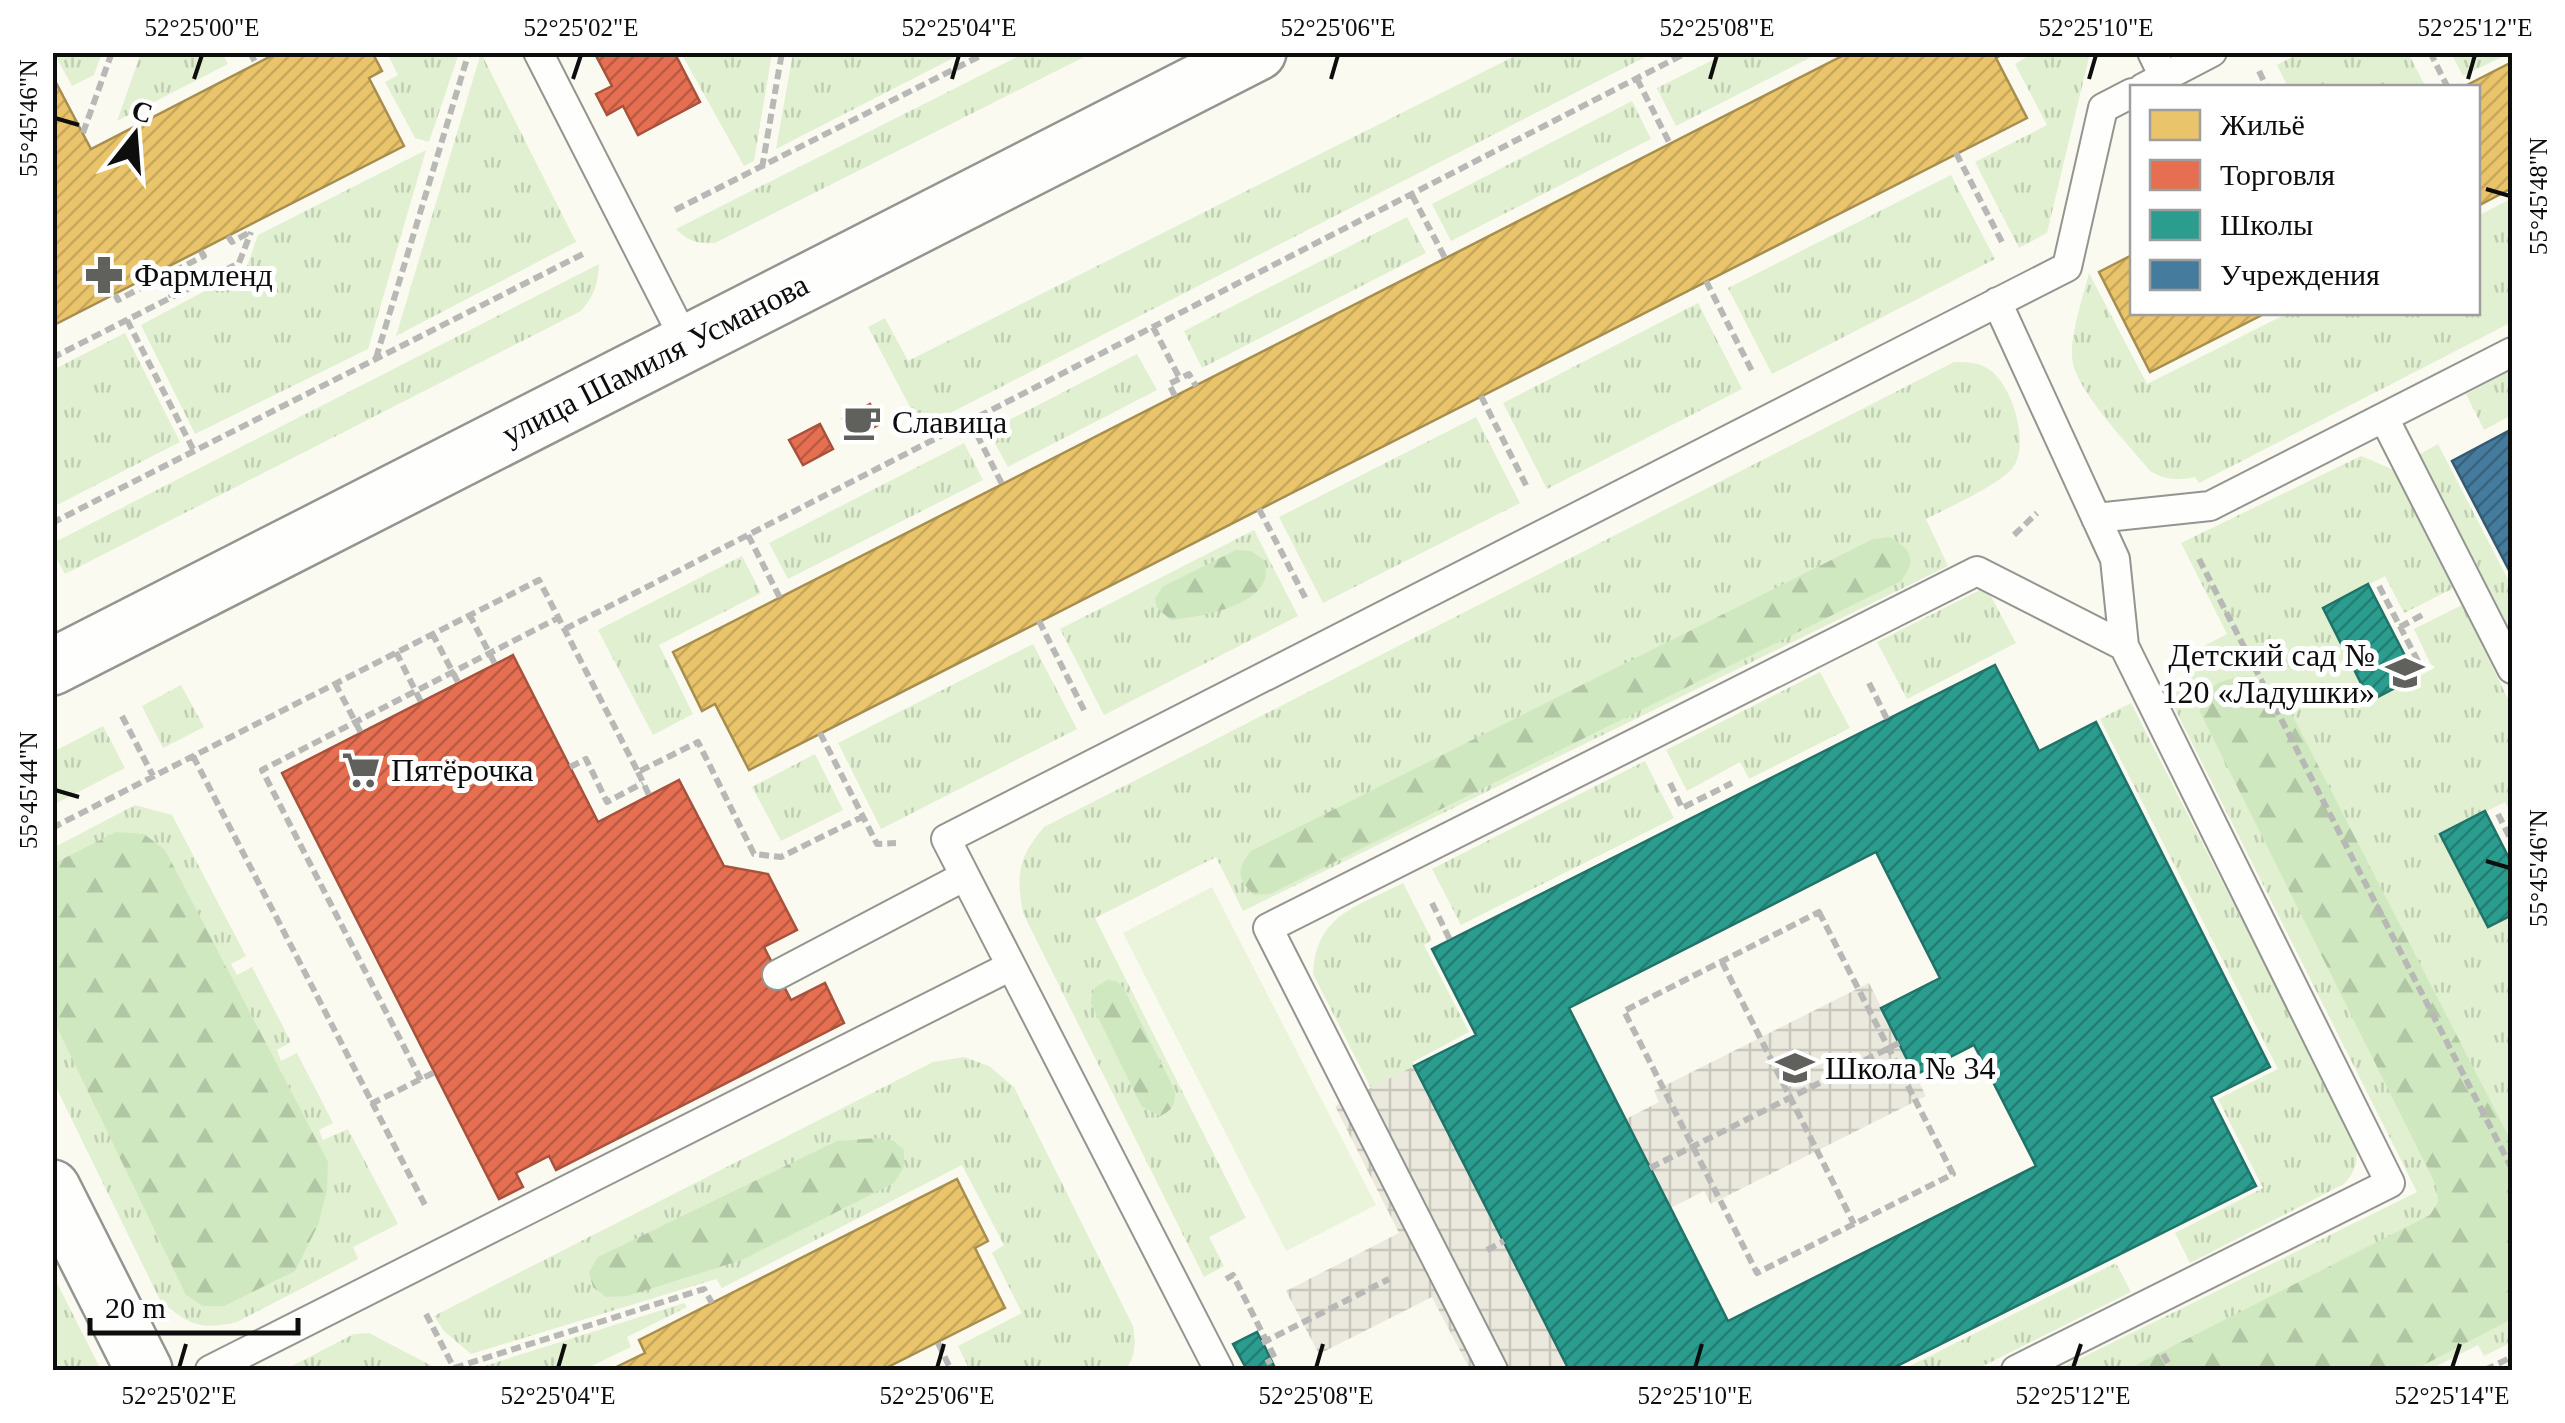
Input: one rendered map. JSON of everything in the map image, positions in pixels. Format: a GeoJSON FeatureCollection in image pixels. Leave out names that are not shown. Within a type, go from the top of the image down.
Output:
{"type":"FeatureCollection","features":[{"type":"Feature","properties":{"kind":"street","name":"улица Шамиля Усманова"},"geometry":{"type":"LineString","coordinates":[[52,667],[1258,52]]}},
{"type":"Feature","properties":{"kind":"street"},"geometry":{"type":"LineString","coordinates":[[52,1188],[144,1370]]}},
{"type":"Feature","properties":{"kind":"lane"},"geometry":{"type":"LineString","coordinates":[[538,52],[686,342]]}},
{"type":"Feature","properties":{"kind":"lane"},"geometry":{"type":"LineString","coordinates":[[2153,72],[2212,52]]}},
{"type":"Feature","properties":{"kind":"lane"},"geometry":{"type":"LineString","coordinates":[[1219,1370],[946,839],[2067,267],[2104,108],[2130,94]]}},
{"type":"Feature","properties":{"kind":"lane"},"geometry":{"type":"LineString","coordinates":[[1997,302],[2115,558],[2124,646],[2390,1184],[2016,1370]]}},
{"type":"Feature","properties":{"kind":"lane"},"geometry":{"type":"LineString","coordinates":[[2096,518],[2210,506],[2512,352]]}},
{"type":"Feature","properties":{"kind":"lane"},"geometry":{"type":"LineString","coordinates":[[2384,418],[2512,669]]}},
{"type":"Feature","properties":{"kind":"lane"},"geometry":{"type":"LineString","coordinates":[[1493,1370],[1268,928],[1978,571],[2124,646]]}},
{"type":"Feature","properties":{"kind":"lane"},"geometry":{"type":"LineString","coordinates":[[777,974],[965,876]]}},
{"type":"Feature","properties":{"kind":"lane"},"geometry":{"type":"LineString","coordinates":[[210,1370],[1011,966]]}},
{"type":"Feature","properties":{"kind":"path"},"geometry":{"type":"LineString","coordinates":[[82,133],[112,52]]}},
{"type":"Feature","properties":{"kind":"path"},"geometry":{"type":"LineString","coordinates":[[250,52],[256,64]]}},
{"type":"Feature","properties":{"kind":"path"},"geometry":{"type":"LineString","coordinates":[[376,360],[469,52]]}},
{"type":"Feature","properties":{"kind":"path"},"geometry":{"type":"LineString","coordinates":[[762,168],[782,52]]}},
{"type":"Feature","properties":{"kind":"path"},"geometry":{"type":"LineString","coordinates":[[52,522],[988,52]]}},
{"type":"Feature","properties":{"kind":"path"},"geometry":{"type":"LineString","coordinates":[[564,629],[1688,52]]}},
{"type":"Feature","properties":{"kind":"path"},"geometry":{"type":"LineString","coordinates":[[2430,52],[2446,85]]}},
{"type":"Feature","properties":{"kind":"path"},"geometry":{"type":"LineString","coordinates":[[1637,79],[1670,144]]}},
{"type":"Feature","properties":{"kind":"path"},"geometry":{"type":"LineString","coordinates":[[1956,154],[2026,288]]}},
{"type":"Feature","properties":{"kind":"path"},"geometry":{"type":"LineString","coordinates":[[1412,195],[1445,258]]}},
{"type":"Feature","properties":{"kind":"path"},"geometry":{"type":"LineString","coordinates":[[52,358],[238,263],[251,232],[232,242],[228,236]]}},
{"type":"Feature","properties":{"kind":"path"},"geometry":{"type":"LineString","coordinates":[[190,288],[180,268],[204,256],[200,250]]}},
{"type":"Feature","properties":{"kind":"path"},"geometry":{"type":"LineString","coordinates":[[114,294],[118,300],[162,277],[172,297]]}},
{"type":"Feature","properties":{"kind":"path"},"geometry":{"type":"LineString","coordinates":[[1706,281],[1775,416]]}},
{"type":"Feature","properties":{"kind":"path"},"geometry":{"type":"LineString","coordinates":[[127,320],[194,452]]}},
{"type":"Feature","properties":{"kind":"path"},"geometry":{"type":"LineString","coordinates":[[1153,328],[1180,379]]}},
{"type":"Feature","properties":{"kind":"path"},"geometry":{"type":"LineString","coordinates":[[1175,396],[1169,384],[1190,374],[1196,386]]}},
{"type":"Feature","properties":{"kind":"path"},"geometry":{"type":"LineString","coordinates":[[1480,396],[1549,531]]}},
{"type":"Feature","properties":{"kind":"path"},"geometry":{"type":"LineString","coordinates":[[970,421],[1002,484]]}},
{"type":"Feature","properties":{"kind":"path"},"geometry":{"type":"LineString","coordinates":[[1978,571],[2076,474]]}},
{"type":"Feature","properties":{"kind":"path"},"geometry":{"type":"LineString","coordinates":[[1259,509],[1328,644]]}},
{"type":"Feature","properties":{"kind":"path"},"geometry":{"type":"LineString","coordinates":[[2173,509],[2512,1169]]}},
{"type":"Feature","properties":{"kind":"path"},"geometry":{"type":"LineString","coordinates":[[748,535],[780,598]]}},
{"type":"Feature","properties":{"kind":"path"},"geometry":{"type":"LineString","coordinates":[[52,828],[539,580],[650,795]]}},
{"type":"Feature","properties":{"kind":"path"},"geometry":{"type":"LineString","coordinates":[[2378,586],[2422,667]]}},
{"type":"Feature","properties":{"kind":"path"},"geometry":{"type":"LineString","coordinates":[[470,614],[495,664]]}},
{"type":"Feature","properties":{"kind":"path"},"geometry":{"type":"LineString","coordinates":[[421,1080],[262,770],[558,618]]}},
{"type":"Feature","properties":{"kind":"path"},"geometry":{"type":"LineString","coordinates":[[1039,622],[1108,756]]}},
{"type":"Feature","properties":{"kind":"path"},"geometry":{"type":"LineString","coordinates":[[432,633],[458,684]]}},
{"type":"Feature","properties":{"kind":"path"},"geometry":{"type":"LineString","coordinates":[[396,652],[422,702]]}},
{"type":"Feature","properties":{"kind":"path"},"geometry":{"type":"LineString","coordinates":[[335,683],[361,734]]}},
{"type":"Feature","properties":{"kind":"path"},"geometry":{"type":"LineString","coordinates":[[122,716],[153,776]]}},
{"type":"Feature","properties":{"kind":"path"},"geometry":{"type":"LineString","coordinates":[[820,734],[876,844]]}},
{"type":"Feature","properties":{"kind":"path"},"geometry":{"type":"LineString","coordinates":[[1647,737],[1682,808],[1732,782]]}},
{"type":"Feature","properties":{"kind":"path"},"geometry":{"type":"LineString","coordinates":[[638,772],[698,742],[754,854],[781,857],[862,816]]}},
{"type":"Feature","properties":{"kind":"path"},"geometry":{"type":"LineString","coordinates":[[193,756],[426,1207],[405,1272],[454,1369],[704,1290],[712,1303]]}},
{"type":"Feature","properties":{"kind":"path"},"geometry":{"type":"LineString","coordinates":[[570,767],[586,759],[614,813]]}},
{"type":"Feature","properties":{"kind":"path"},"geometry":{"type":"LineString","coordinates":[[607,802],[643,784]]}},
{"type":"Feature","properties":{"kind":"path"},"geometry":{"type":"LineString","coordinates":[[2498,814],[2512,842]]}},
{"type":"Feature","properties":{"kind":"path"},"geometry":{"type":"LineString","coordinates":[[1819,912],[1952,1174],[1757,1273],[1624,1011],[1722,962],[1819,912]]}},
{"type":"Feature","properties":{"kind":"path"},"geometry":{"type":"LineString","coordinates":[[1722,962],[1854,1224]]}},
{"type":"Feature","properties":{"kind":"path"},"geometry":{"type":"LineString","coordinates":[[1650,1168],[1899,1043]]}},
{"type":"Feature","properties":{"kind":"path"},"geometry":{"type":"LineString","coordinates":[[372,1104],[434,1072]]}},
{"type":"Feature","properties":{"kind":"path"},"geometry":{"type":"LineString","coordinates":[[1267,1341],[1435,1255]]}},
{"type":"Feature","properties":{"kind":"path"},"geometry":{"type":"LineString","coordinates":[[938,1343],[952,1370]]}},
{"type":"Feature","properties":{"kind":"path"},"geometry":{"type":"LineString","coordinates":[[2486,1370],[2502,1367],[2512,1357]]}},
{"type":"Feature","properties":{"kind":"green space"},"geometry":{"type":"Polygon","coordinates":[[[793,52],[963,53],[776,149],[793,52]]]}},
{"type":"Feature","properties":{"kind":"green space"},"geometry":{"type":"Polygon","coordinates":[[[1523,52],[1653,53],[921,428],[868,327],[885,318],[908,361],[1523,52]]]}},
{"type":"Feature","properties":{"kind":"green space"},"geometry":{"type":"Polygon","coordinates":[[[2302,52],[2408,53],[2425,85],[2287,85],[2277,65],[2302,52]]]}},
{"type":"Feature","properties":{"kind":"green space"},"geometry":{"type":"Polygon","coordinates":[[[54,53],[102,53],[94,75],[72,86],[54,53]]]}},
{"type":"Feature","properties":{"kind":"green space"},"geometry":{"type":"Polygon","coordinates":[[[141,53],[222,53],[228,64],[117,121],[141,53]]]}},
{"type":"Feature","properties":{"kind":"green space"},"geometry":{"type":"Polygon","coordinates":[[[387,53],[459,53],[429,142],[415,138],[385,82],[398,75],[387,53]]]}},
{"type":"Feature","properties":{"kind":"green space"},"geometry":{"type":"Polygon","coordinates":[[[481,53],[576,242],[396,336],[481,53]]]}},
{"type":"Feature","properties":{"kind":"green space"},"geometry":{"type":"Polygon","coordinates":[[[681,53],[772,53],[754,161],[744,166],[681,53]]]}},
{"type":"Feature","properties":{"kind":"green space"},"geometry":{"type":"Polygon","coordinates":[[[1025,53],[1092,53],[715,243],[693,241],[676,229],[1025,53]]]}},
{"type":"Feature","properties":{"kind":"green space"},"geometry":{"type":"Polygon","coordinates":[[[1727,53],[1819,53],[1676,126],[1657,88],[1727,53]]]}},
{"type":"Feature","properties":{"kind":"green space"},"geometry":{"type":"Polygon","coordinates":[[[2029,53],[2090,53],[2047,233],[2019,248],[1975,162],[2047,125],[2015,64],[2029,53]]]}},
{"type":"Feature","properties":{"kind":"green space"},"geometry":{"type":"Polygon","coordinates":[[[2451,53],[2510,53],[2463,76],[2451,53]]]}},
{"type":"Feature","properties":{"kind":"green space"},"geometry":{"type":"Polygon","coordinates":[[[1632,101],[1651,139],[1451,241],[1432,204],[1632,101]]]}},
{"type":"Feature","properties":{"kind":"green space"},"geometry":{"type":"Polygon","coordinates":[[[426,150],[368,349],[195,434],[141,325],[246,269],[258,235],[426,150]]]}},
{"type":"Feature","properties":{"kind":"green space"},"geometry":{"type":"Polygon","coordinates":[[[1951,175],[1995,259],[1772,374],[1728,288],[1951,175]]]}},
{"type":"Feature","properties":{"kind":"green space"},"geometry":{"type":"Polygon","coordinates":[[[2512,198],[2512,322],[2199,483],[2195,477],[2172,479],[2150,471],[2095,405],[2073,364],[2077,318],[2089,273],[2147,384],[2284,315],[2480,315],[2480,215],[2512,198]]]}},
{"type":"Feature","properties":{"kind":"green space"},"geometry":{"type":"Polygon","coordinates":[[[1407,217],[1426,253],[1202,368],[1184,331],[1407,217]]]}},
{"type":"Feature","properties":{"kind":"green space"},"geometry":{"type":"Polygon","coordinates":[[[599,264],[594,290],[581,311],[65,574],[53,552],[53,543],[599,264]]]}},
{"type":"Feature","properties":{"kind":"green space"},"geometry":{"type":"Polygon","coordinates":[[[1698,303],[1742,389],[1547,489],[1503,403],[1698,303]]]}},
{"type":"Feature","properties":{"kind":"green space"},"geometry":{"type":"Polygon","coordinates":[[[125,333],[180,442],[53,507],[53,370],[125,333]]]}},
{"type":"Feature","properties":{"kind":"green space"},"geometry":{"type":"Polygon","coordinates":[[[1137,354],[1157,390],[1008,467],[988,431],[1137,354]]]}},
{"type":"Feature","properties":{"kind":"green space"},"geometry":{"type":"Polygon","coordinates":[[[1954,362],[1985,367],[2003,384],[2015,412],[2020,442],[2014,466],[2008,473],[1926,519],[1948,566],[1243,911],[1216,857],[1095,918],[1246,1218],[1209,1237],[1224,1266],[1204,1277],[1023,913],[1021,867],[1044,827],[1954,362]]]}},
{"type":"Feature","properties":{"kind":"green space"},"geometry":{"type":"Polygon","coordinates":[[[2512,370],[2512,415],[2484,430],[2466,394],[2512,370]]]}},
{"type":"Feature","properties":{"kind":"green space"},"geometry":{"type":"Polygon","coordinates":[[[1476,417],[1520,503],[1323,603],[1279,517],[1476,417]]]}},
{"type":"Feature","properties":{"kind":"green space"},"geometry":{"type":"Polygon","coordinates":[[[964,443],[983,480],[788,579],[769,543],[964,443]]]}},
{"type":"Feature","properties":{"kind":"green space"},"geometry":{"type":"Polygon","coordinates":[[[2438,444],[2512,587],[2512,633],[2420,454],[2438,444]]]}},
{"type":"Feature","properties":{"kind":"green space"},"geometry":{"type":"Polygon","coordinates":[[[2361,456],[2394,470],[2454,588],[2404,613],[2385,576],[2323,608],[2370,700],[2433,669],[2414,629],[2462,605],[2512,707],[2512,815],[2505,802],[2440,835],[2488,926],[2512,915],[2512,1342],[2484,1356],[2478,1345],[2429,1370],[2057,1370],[2417,1192],[2164,687],[2208,665],[2200,648],[2227,634],[2181,543],[2361,456]]]}},
{"type":"Feature","properties":{"kind":"green space"},"geometry":{"type":"Polygon","coordinates":[[[1254,530],[1298,616],[1104,715],[1060,629],[1254,530]]]}},
{"type":"Feature","properties":{"kind":"green space"},"geometry":{"type":"Polygon","coordinates":[[[1890,537],[1910,556],[1901,581],[1270,894],[1254,895],[1244,884],[1241,869],[1251,851],[1873,539],[1890,537]]]}},
{"type":"Feature","properties":{"kind":"green space"},"geometry":{"type":"Polygon","coordinates":[[[1236,550],[1251,551],[1264,560],[1266,576],[1252,596],[1226,609],[1183,619],[1171,620],[1157,608],[1155,599],[1162,587],[1236,550]]]}},
{"type":"Feature","properties":{"kind":"green space"},"geometry":{"type":"Polygon","coordinates":[[[742,556],[761,593],[659,645],[693,714],[653,735],[598,630],[742,556]]]}},
{"type":"Feature","properties":{"kind":"green space"},"geometry":{"type":"Polygon","coordinates":[[[1986,587],[2016,643],[1907,699],[1877,642],[1986,587]]]}},
{"type":"Feature","properties":{"kind":"green space"},"geometry":{"type":"Polygon","coordinates":[[[1033,644],[1077,729],[881,829],[838,743],[1033,644]]]}},
{"type":"Feature","properties":{"kind":"green space"},"geometry":{"type":"Polygon","coordinates":[[[1820,672],[1850,728],[1749,779],[1740,762],[1687,791],[1666,750],[1820,672]]]}},
{"type":"Feature","properties":{"kind":"green space"},"geometry":{"type":"Polygon","coordinates":[[[2248,676],[2262,680],[2286,703],[2512,1143],[2512,1319],[2414,1370],[2126,1370],[2430,1215],[2438,1202],[2436,1185],[2200,712],[2204,696],[2215,685],[2248,676]]]}},
{"type":"Feature","properties":{"kind":"green space"},"geometry":{"type":"Polygon","coordinates":[[[181,685],[204,727],[163,748],[142,706],[181,685]]]}},
{"type":"Feature","properties":{"kind":"green space"},"geometry":{"type":"Polygon","coordinates":[[[2131,703],[2356,1145],[2355,1166],[2344,1184],[2190,1263],[2175,1233],[2263,1188],[2218,1099],[2278,1069],[2100,719],[2131,703]]]}},
{"type":"Feature","properties":{"kind":"green space"},"geometry":{"type":"Polygon","coordinates":[[[103,726],[125,768],[53,805],[53,752],[103,726]]]}},
{"type":"Feature","properties":{"kind":"green space"},"geometry":{"type":"Polygon","coordinates":[[[815,754],[843,810],[781,841],[752,787],[815,754]]]}},
{"type":"Feature","properties":{"kind":"green space"},"geometry":{"type":"Polygon","coordinates":[[[1645,761],[1674,818],[1461,925],[1432,869],[1645,761]]]}},
{"type":"Feature","properties":{"kind":"green space"},"geometry":{"type":"Polygon","coordinates":[[[135,805],[172,815],[246,956],[231,964],[237,975],[252,967],[291,1042],[277,1050],[281,1061],[297,1053],[333,1123],[319,1130],[323,1140],[348,1129],[398,1224],[353,1247],[358,1259],[237,1322],[224,1325],[195,1323],[160,1300],[53,1081],[53,848],[135,805]]]}},
{"type":"Feature","properties":{"kind":"green space"},"geometry":{"type":"Polygon","coordinates":[[[116,832],[144,834],[165,850],[328,1162],[327,1190],[318,1225],[295,1271],[224,1306],[203,1306],[186,1295],[53,1019],[53,864],[116,832]]]}},
{"type":"Feature","properties":{"kind":"green space"},"geometry":{"type":"Polygon","coordinates":[[[1403,883],[1432,940],[1424,945],[1469,1032],[1371,1088],[1313,974],[1316,954],[1322,938],[1342,915],[1403,883]]]}},
{"type":"Feature","properties":{"kind":"green space"},"geometry":{"type":"Polygon","coordinates":[[[1212,887],[1376,1205],[1286,1251],[1123,933],[1212,887]]]}},
{"type":"Feature","properties":{"kind":"green space"},"geometry":{"type":"Polygon","coordinates":[[[1107,980],[1123,987],[1175,1091],[1172,1106],[1160,1116],[1142,1107],[1091,1003],[1092,990],[1107,980]]]}},
{"type":"Feature","properties":{"kind":"green space"},"geometry":{"type":"Polygon","coordinates":[[[964,1057],[989,1066],[1014,1087],[1133,1326],[1134,1350],[1125,1370],[970,1370],[958,1346],[1022,1313],[992,1253],[1004,1245],[962,1165],[722,1288],[716,1279],[471,1354],[444,1331],[434,1316],[933,1062],[964,1057]]]}},
{"type":"Feature","properties":{"kind":"green space"},"geometry":{"type":"Polygon","coordinates":[[[837,1141],[894,1141],[904,1150],[904,1167],[894,1183],[742,1260],[627,1296],[606,1297],[593,1287],[589,1272],[598,1257],[837,1141]]]}},
{"type":"Feature","properties":{"kind":"green space"},"geometry":{"type":"Polygon","coordinates":[[[2116,1263],[2131,1292],[1975,1370],[1902,1370],[2116,1263]]]}},
{"type":"Feature","properties":{"kind":"green space"},"geometry":{"type":"Polygon","coordinates":[[[53,1275],[101,1370],[53,1370],[53,1275]]]}},
{"type":"Feature","properties":{"kind":"green space"},"geometry":{"type":"Polygon","coordinates":[[[684,1303],[687,1307],[627,1337],[631,1347],[583,1370],[472,1370],[684,1303]]]}},
{"type":"Feature","properties":{"kind":"green space"},"geometry":{"type":"Polygon","coordinates":[[[369,1333],[434,1370],[284,1370],[354,1334],[369,1333]]]}},
{"type":"Feature","properties":{"kind":"shaded area"},"geometry":{"type":"Polygon","coordinates":[[[1869,983],[1926,1096],[1711,1204],[1704,1191],[1671,1208],[1626,1119],[1659,1102],[1654,1091],[1869,983]]]}},
{"type":"Feature","properties":{"kind":"shaded area"},"geometry":{"type":"Polygon","coordinates":[[[1414,1066],[1569,1370],[1470,1370],[1432,1297],[1319,1354],[1286,1291],[1399,1233],[1335,1106],[1414,1066]]]}},
{"type":"Feature","properties":{"kind":"building: Жильё"},"geometry":{"type":"Polygon","coordinates":[[[279,52],[372,52],[382,71],[369,78],[404,146],[52,326],[52,75],[91,149],[279,52]]]}},
{"type":"Feature","properties":{"kind":"building: Жильё"},"geometry":{"type":"Polygon","coordinates":[[[1850,52],[2006,52],[1996,58],[2027,118],[749,770],[715,704],[702,711],[673,652],[1850,52]]]}},
{"type":"Feature","properties":{"kind":"building: Жильё"},"geometry":{"type":"Polygon","coordinates":[[[2512,62],[2512,188],[2480,205],[2480,85],[2467,85],[2512,62]]]}},
{"type":"Feature","properties":{"kind":"building: Жильё"},"geometry":{"type":"Polygon","coordinates":[[[2130,256],[2130,315],[2262,315],[2150,372],[2099,272],[2130,256]]]}},
{"type":"Feature","properties":{"kind":"building: Жильё"},"geometry":{"type":"Polygon","coordinates":[[[957,1179],[988,1241],[975,1248],[1005,1308],[882,1370],[610,1370],[645,1353],[639,1340],[957,1179]]]}},
{"type":"Feature","properties":{"kind":"building: Торговля"},"geometry":{"type":"Polygon","coordinates":[[[594,52],[674,52],[700,102],[638,135],[623,106],[607,115],[596,94],[612,86],[594,52]]]}},
{"type":"Feature","properties":{"kind":"building: Торговля","name":"Славица"},"geometry":{"type":"Polygon","coordinates":[[[870,404],[880,424],[853,438],[843,419],[870,404]]]}},
{"type":"Feature","properties":{"kind":"building: Торговля"},"geometry":{"type":"Polygon","coordinates":[[[820,424],[833,449],[803,465],[789,440],[820,424]]]}},
{"type":"Feature","properties":{"kind":"building: Торговля"},"geometry":{"type":"Polygon","coordinates":[[[513,655],[598,822],[679,780],[724,866],[768,874],[797,930],[764,947],[791,1000],[825,983],[844,1023],[556,1170],[549,1156],[516,1173],[523,1187],[499,1199],[282,773],[513,655]]]}},
{"type":"Feature","properties":{"kind":"building: Школы"},"geometry":{"type":"Polygon","coordinates":[[[2368,584],[2416,677],[2370,701],[2323,608],[2368,584]]]}},
{"type":"Feature","properties":{"kind":"building: Школы"},"geometry":{"type":"Polygon","coordinates":[[[1995,665],[2039,751],[2096,722],[2270,1067],[2211,1097],[2256,1186],[1889,1370],[1569,1370],[1414,1066],[1476,1035],[1432,949],[1995,665]],[[1876,852],[1569,1008],[1728,1321],[2036,1166],[1974,1045],[1915,1075],[1881,1008],[1940,978],[1876,852]]]}},
{"type":"Feature","properties":{"kind":"building: Школы"},"geometry":{"type":"Polygon","coordinates":[[[2485,811],[2512,864],[2512,915],[2488,927],[2440,834],[2485,811]]]}},
{"type":"Feature","properties":{"kind":"building: Школы"},"geometry":{"type":"Polygon","coordinates":[[[1257,1332],[1276,1370],[1247,1370],[1233,1344],[1257,1332]]]}},
{"type":"Feature","properties":{"kind":"building: Учреждения"},"geometry":{"type":"Polygon","coordinates":[[[2512,429],[2512,576],[2452,461],[2512,429]]]}},
{"type":"Feature","properties":{"kind":"place","name":"Фармленд"},"geometry":{"type":"Point","coordinates":[104,275]}},
{"type":"Feature","properties":{"kind":"place","name":"Славица"},"geometry":{"type":"Point","coordinates":[862,422]}},
{"type":"Feature","properties":{"kind":"place","name":"Детский сад № 120 «Ладушки»"},"geometry":{"type":"Point","coordinates":[2405,673]}},
{"type":"Feature","properties":{"kind":"place","name":"Пятёрочка"},"geometry":{"type":"Point","coordinates":[361,770]}},
{"type":"Feature","properties":{"kind":"place","name":"Школа № 34"},"geometry":{"type":"Point","coordinates":[1795,1068]}}]}
